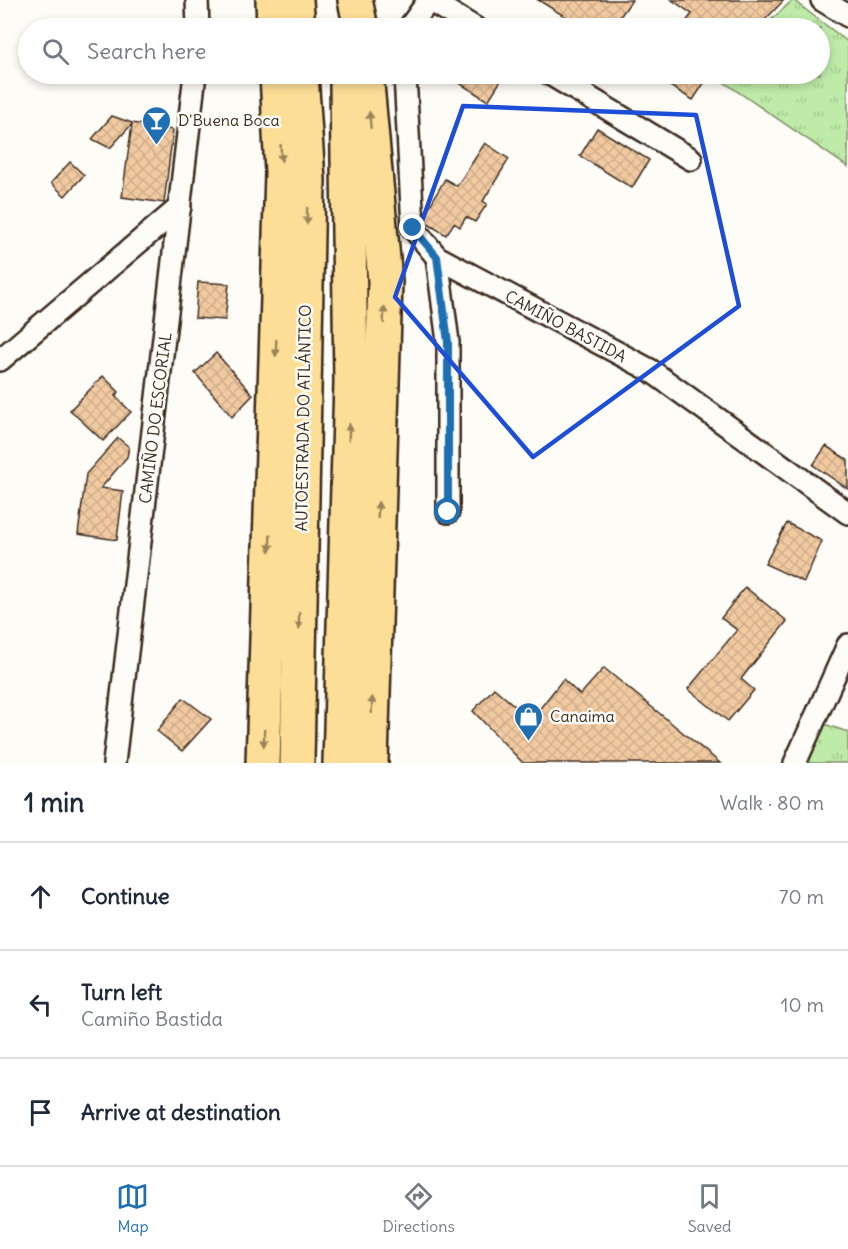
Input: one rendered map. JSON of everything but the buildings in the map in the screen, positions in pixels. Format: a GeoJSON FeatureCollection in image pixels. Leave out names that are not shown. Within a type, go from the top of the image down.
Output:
{"type":"FeatureCollection","features":[{"type":"Feature","properties":{"kind":"highway"},"geometry":{"type":"LineString","coordinates":[[273,0],[274,18]]}},
{"type":"Feature","properties":{"kind":"highway"},"geometry":{"type":"LineString","coordinates":[[296,0],[297,18]]}},
{"type":"Feature","properties":{"kind":"highway"},"geometry":{"type":"LineString","coordinates":[[341,0],[342,18]]}},
{"type":"Feature","properties":{"kind":"highway"},"geometry":{"type":"LineString","coordinates":[[355,0],[359,18]]}},
{"type":"Feature","properties":{"kind":"highway"},"geometry":{"type":"LineString","coordinates":[[263,763],[282,173],[278,84]]}},
{"type":"Feature","properties":{"kind":"highway","name":"AUTOESTRADA DO ATLÁNTICO"},"geometry":{"type":"LineString","coordinates":[[297,763],[308,180],[302,84]]}},
{"type":"Feature","properties":{"kind":"highway"},"geometry":{"type":"LineString","coordinates":[[340,763],[351,382],[346,84]]}},
{"type":"Feature","properties":{"kind":"highway"},"geometry":{"type":"LineString","coordinates":[[367,84],[385,281],[371,763]]}},
{"type":"Feature","properties":{"kind":"street"},"geometry":{"type":"LineString","coordinates":[[197,0],[198,18]]}},
{"type":"Feature","properties":{"kind":"street"},"geometry":{"type":"LineString","coordinates":[[416,18],[429,0],[459,18]]}},
{"type":"Feature","properties":{"kind":"street"},"geometry":{"type":"LineString","coordinates":[[822,0],[848,16]]}},
{"type":"Feature","properties":{"kind":"street","name":"CAMIÑO DO ESCORIAL"},"geometry":{"type":"LineString","coordinates":[[114,763],[194,84]]}},
{"type":"Feature","properties":{"kind":"street","name":"CAMIÑO BASTIDA"},"geometry":{"type":"LineString","coordinates":[[406,84],[413,228],[437,257],[650,370],[848,513]]}},
{"type":"Feature","properties":{"kind":"street"},"geometry":{"type":"LineString","coordinates":[[567,84],[692,159]]}},
{"type":"Feature","properties":{"kind":"street"},"geometry":{"type":"LineString","coordinates":[[0,360],[180,207]]}},
{"type":"Feature","properties":{"kind":"street"},"geometry":{"type":"LineString","coordinates":[[437,257],[448,342],[448,512]]}},
{"type":"Feature","properties":{"kind":"street"},"geometry":{"type":"LineString","coordinates":[[795,763],[848,645]]}},
{"type":"Feature","properties":{"kind":"highlighted area"},"geometry":{"type":"Polygon","coordinates":[[[463,106],[696,115],[739,306],[533,457],[395,297],[463,106]]]}},
{"type":"Feature","properties":{"kind":"green space"},"geometry":{"type":"Polygon","coordinates":[[[793,0],[817,18],[773,18],[793,0]]]}},
{"type":"Feature","properties":{"kind":"green space"},"geometry":{"type":"Polygon","coordinates":[[[830,28],[848,42],[848,167],[727,84],[830,84],[830,28]]]}},
{"type":"Feature","properties":{"kind":"green space"},"geometry":{"type":"Polygon","coordinates":[[[824,724],[848,732],[848,763],[807,763],[824,724]]]}},
{"type":"Feature","properties":{"kind":"place","name":"D'Buena Boca"},"geometry":{"type":"Point","coordinates":[157,146]}},
{"type":"Feature","properties":{"kind":"place","name":"Canaima"},"geometry":{"type":"Point","coordinates":[529,742]}},
{"type":"Feature","properties":{"kind":"route"},"geometry":{"type":"LineString","coordinates":[[413,228],[437,257],[448,342],[448,512]]}}]}
